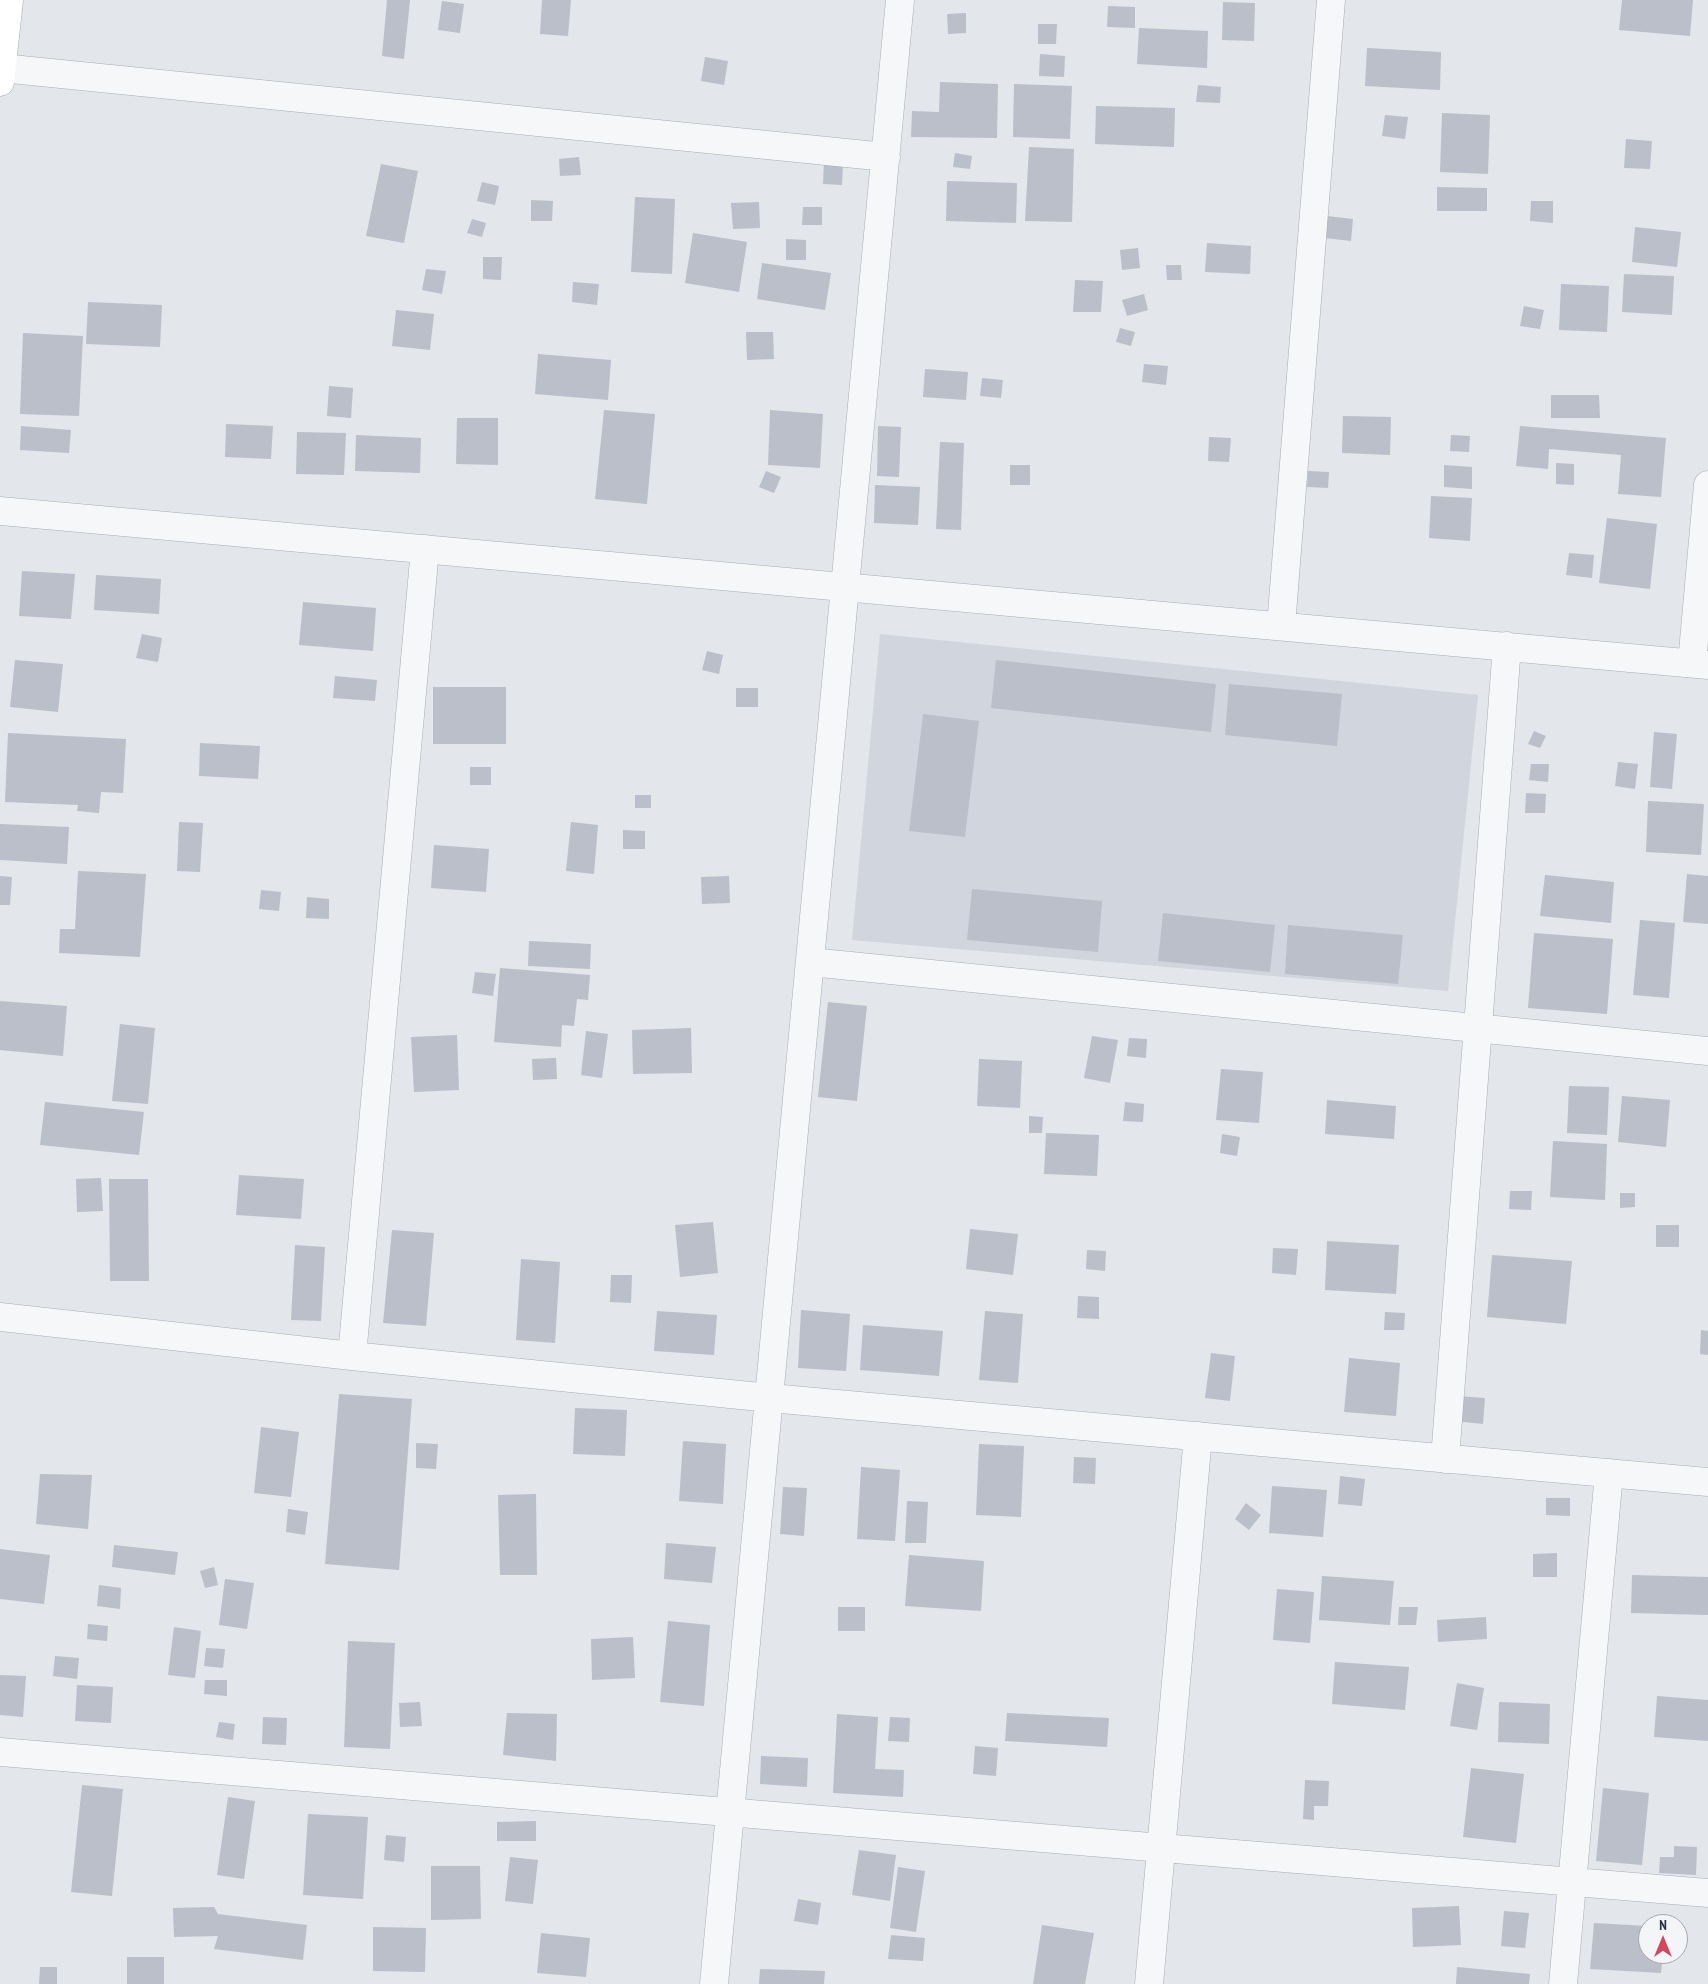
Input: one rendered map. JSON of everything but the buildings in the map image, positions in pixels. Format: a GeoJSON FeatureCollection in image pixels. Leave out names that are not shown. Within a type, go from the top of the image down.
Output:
{"type":"FeatureCollection","features":[{"type":"Feature","properties":{"kind":"main road"},"geometry":{"type":"LineString","coordinates":[[1,75],[9,0]]}},
{"type":"Feature","properties":{"kind":"street"},"geometry":{"type":"LineString","coordinates":[[714,1984],[900,0]]}},
{"type":"Feature","properties":{"kind":"street"},"geometry":{"type":"LineString","coordinates":[[1281,626],[1331,0]]}},
{"type":"Feature","properties":{"kind":"street"},"geometry":{"type":"LineString","coordinates":[[1,75],[886,157]]}},
{"type":"Feature","properties":{"kind":"street"},"geometry":{"type":"LineString","coordinates":[[0,511],[1700,664],[1708,485]]}},
{"type":"Feature","properties":{"kind":"street"},"geometry":{"type":"LineString","coordinates":[[352,1356],[425,549]]}},
{"type":"Feature","properties":{"kind":"street"},"geometry":{"type":"LineString","coordinates":[[1445,1459],[1507,646]]}},
{"type":"Feature","properties":{"kind":"street"},"geometry":{"type":"LineString","coordinates":[[810,962],[1708,1051]]}},
{"type":"Feature","properties":{"kind":"street"},"geometry":{"type":"LineString","coordinates":[[0,1317],[352,1356],[770,1398],[1708,1482]]}},
{"type":"Feature","properties":{"kind":"street"},"geometry":{"type":"LineString","coordinates":[[1149,1984],[1198,1436]]}},
{"type":"Feature","properties":{"kind":"street"},"geometry":{"type":"LineString","coordinates":[[1563,1984],[1609,1474]]}},
{"type":"Feature","properties":{"kind":"street"},"geometry":{"type":"LineString","coordinates":[[0,1752],[1708,1893]]}},
{"type":"Feature","properties":{"kind":"shaded area"},"geometry":{"type":"Polygon","coordinates":[[[880,634],[1478,695],[1448,991],[852,940],[880,634]]]}}]}
